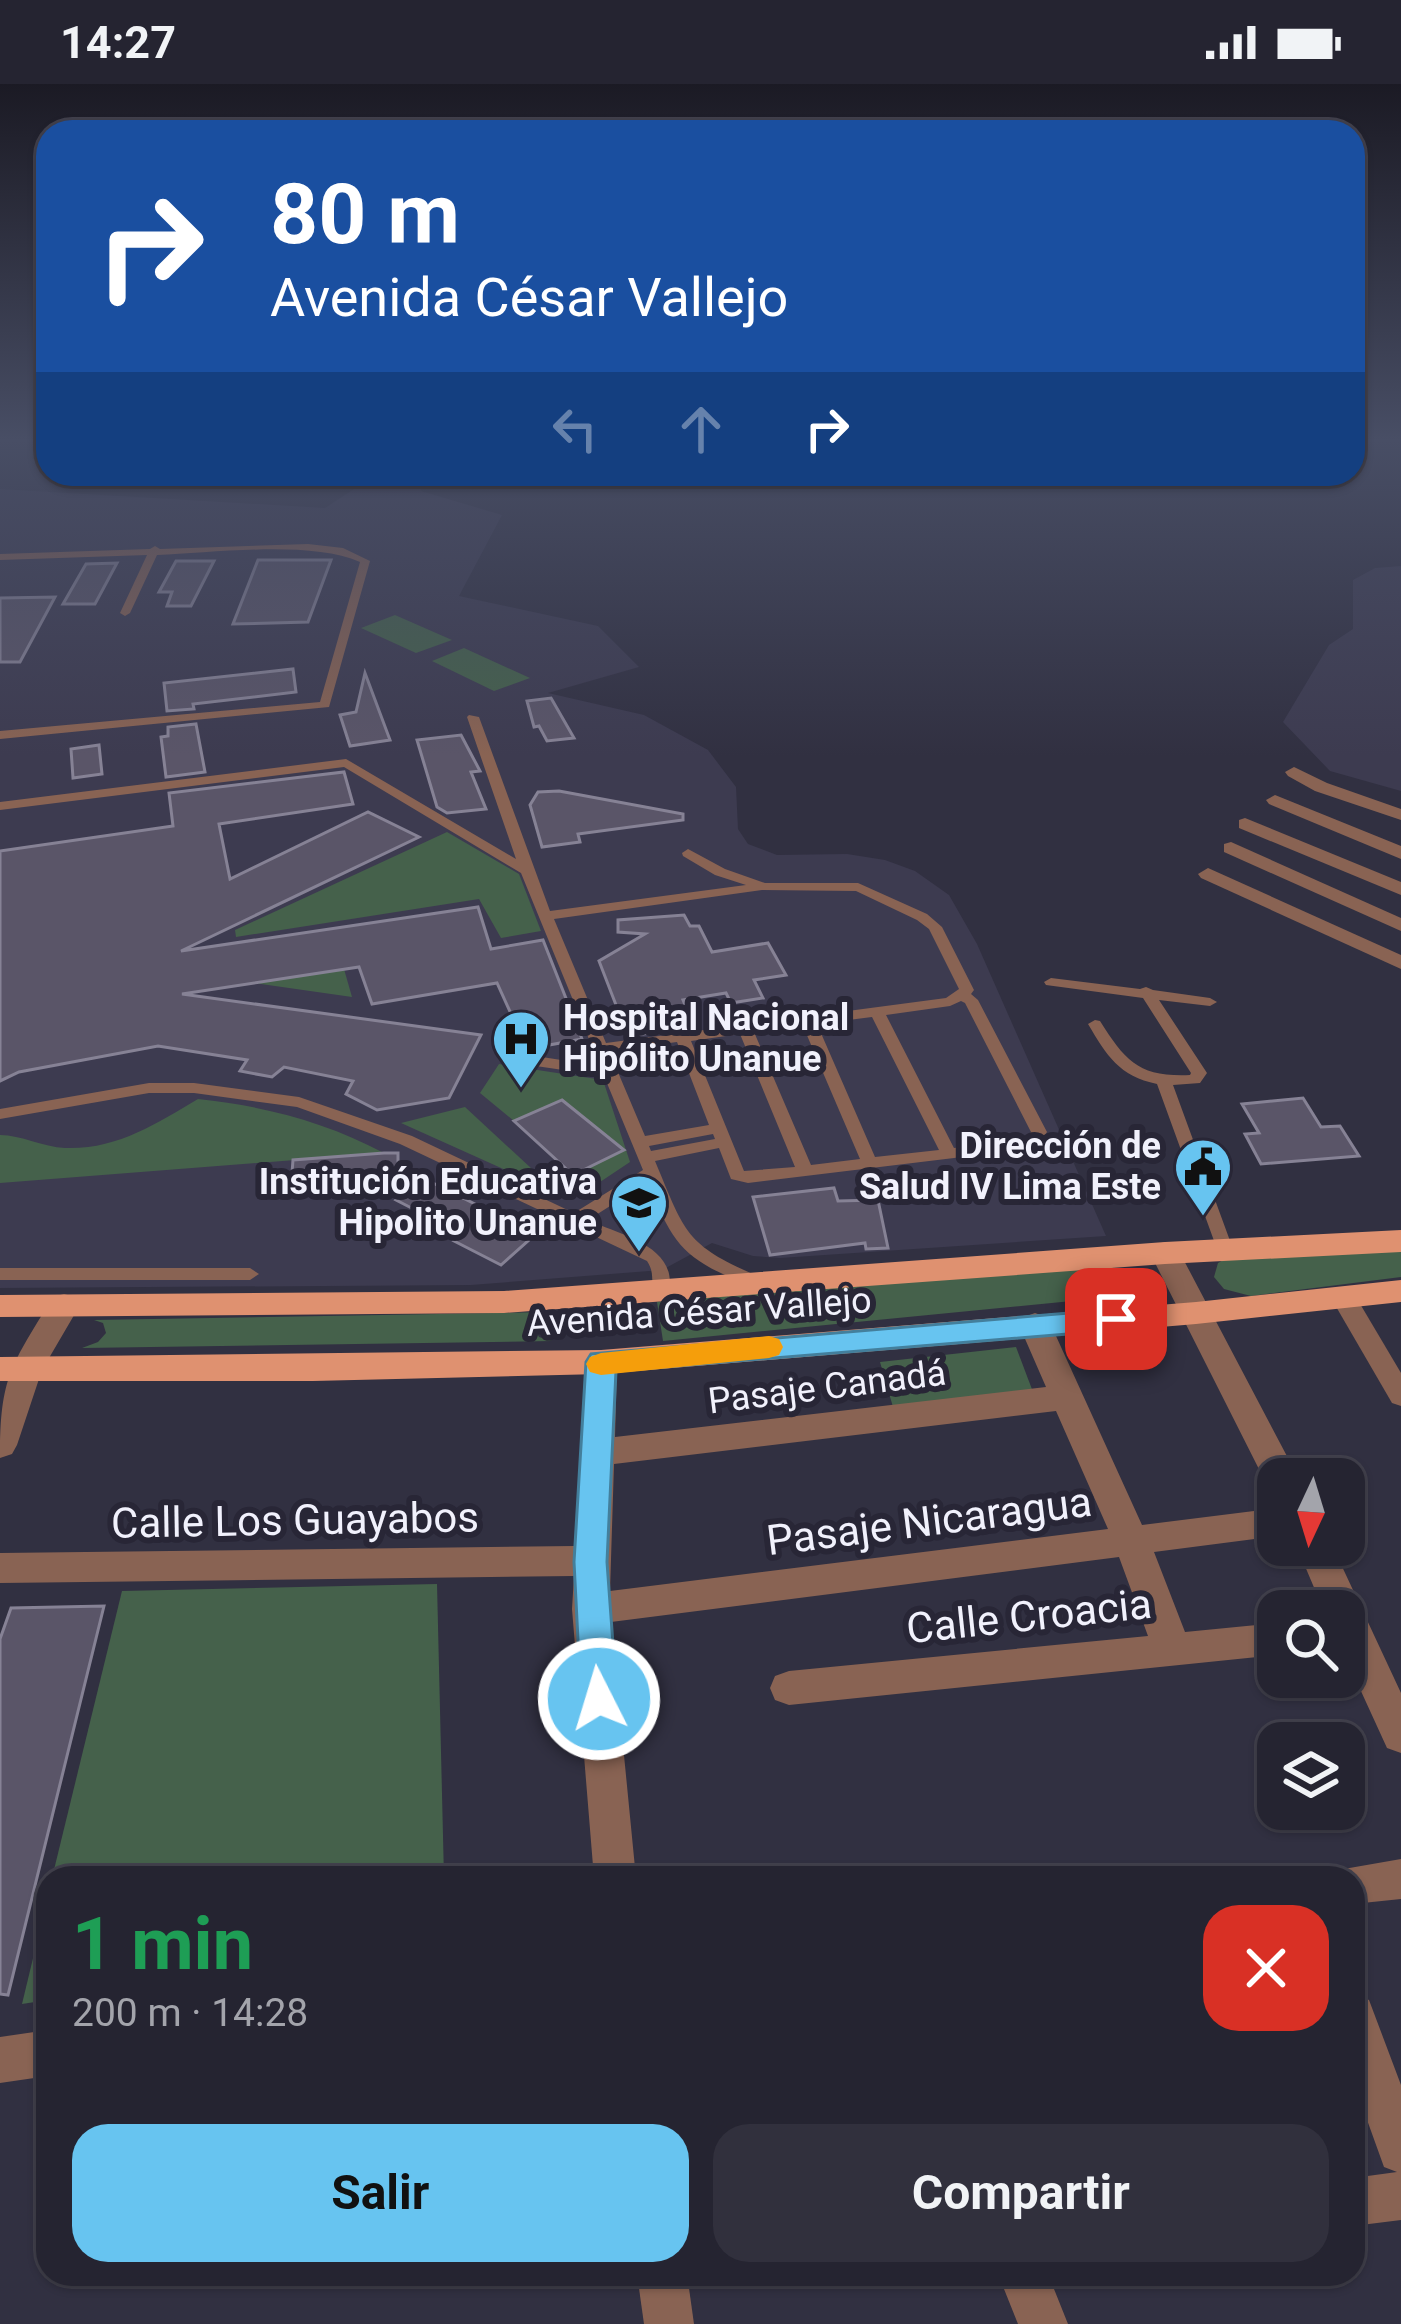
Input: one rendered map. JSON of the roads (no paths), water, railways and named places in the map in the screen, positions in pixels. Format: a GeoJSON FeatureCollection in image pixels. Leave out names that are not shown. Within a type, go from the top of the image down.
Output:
{"type":"FeatureCollection","features":[{"type":"Feature","properties":{"kind":"main road","name":"Avenida César Vallejo"},"geometry":{"type":"LineString","coordinates":[[0,1306],[464,1303],[1165,1252],[1401,1240]]}},
{"type":"Feature","properties":{"kind":"main road","name":"Avenida César Vallejo"},"geometry":{"type":"LineString","coordinates":[[13,1369],[313,1370],[601,1362],[1196,1313],[1401,1291]]}},
{"type":"Feature","properties":{"kind":"street"},"geometry":{"type":"LineString","coordinates":[[1294,772],[1321,787],[1401,815]]}},
{"type":"Feature","properties":{"kind":"street"},"geometry":{"type":"LineString","coordinates":[[1275,800],[1401,853]]}},
{"type":"Feature","properties":{"kind":"street"},"geometry":{"type":"LineString","coordinates":[[1245,824],[1401,889]]}},
{"type":"Feature","properties":{"kind":"street"},"geometry":{"type":"LineString","coordinates":[[1231,848],[1401,925]]}},
{"type":"Feature","properties":{"kind":"street"},"geometry":{"type":"LineString","coordinates":[[1208,874],[1401,963]]}},
{"type":"Feature","properties":{"kind":"street"},"geometry":{"type":"LineString","coordinates":[[1336,933],[1401,900]]}},
{"type":"Feature","properties":{"kind":"street"},"geometry":{"type":"LineString","coordinates":[[1165,1252],[1271,1458]]}},
{"type":"Feature","properties":{"kind":"street"},"geometry":{"type":"LineString","coordinates":[[1344,1298],[1401,1396]]}},
{"type":"Feature","properties":{"kind":"street"},"geometry":{"type":"LineString","coordinates":[[0,1445],[13,1369],[64,1305]]}},
{"type":"Feature","properties":{"kind":"street"},"geometry":{"type":"LineString","coordinates":[[1035,1325],[1131,1541],[1172,1650]]}},
{"type":"Feature","properties":{"kind":"street"},"geometry":{"type":"LineString","coordinates":[[601,1362],[591,1609],[614,1866]]}},
{"type":"Feature","properties":{"kind":"street","name":"Pasaje Canadá"},"geometry":{"type":"LineString","coordinates":[[596,1453],[1067,1397]]}},
{"type":"Feature","properties":{"kind":"street","name":"Pasaje Nicaragua"},"geometry":{"type":"LineString","coordinates":[[591,1609],[1257,1525]]}},
{"type":"Feature","properties":{"kind":"street","name":"Calle Los Guayabos"},"geometry":{"type":"LineString","coordinates":[[0,1568],[591,1562]]}},
{"type":"Feature","properties":{"kind":"street","name":"Calle Croacia"},"geometry":{"type":"LineString","coordinates":[[789,1688],[1257,1641]]}},
{"type":"Feature","properties":{"kind":"street"},"geometry":{"type":"LineString","coordinates":[[1365,1661],[1401,1735]]}},
{"type":"Feature","properties":{"kind":"street"},"geometry":{"type":"LineString","coordinates":[[1365,1883],[1401,1879]]}},
{"type":"Feature","properties":{"kind":"street"},"geometry":{"type":"LineString","coordinates":[[1365,2050],[1401,2150]]}},
{"type":"Feature","properties":{"kind":"street"},"geometry":{"type":"LineString","coordinates":[[0,2060],[36,2055]]}},
{"type":"Feature","properties":{"kind":"street"},"geometry":{"type":"LineString","coordinates":[[1365,2200],[1401,2196]]}},
{"type":"Feature","properties":{"kind":"street"},"geometry":{"type":"LineString","coordinates":[[664,2286],[669,2324]]}},
{"type":"Feature","properties":{"kind":"street"},"geometry":{"type":"LineString","coordinates":[[1028,2286],[1043,2324]]}},
{"type":"Feature","properties":{"kind":"lane"},"geometry":{"type":"LineString","coordinates":[[0,557],[155,548],[308,547],[340,550],[365,561],[325,705],[0,735]]}},
{"type":"Feature","properties":{"kind":"lane"},"geometry":{"type":"LineString","coordinates":[[125,613],[155,548]]}},
{"type":"Feature","properties":{"kind":"lane"},"geometry":{"type":"LineString","coordinates":[[473,717],[527,871],[681,1240],[724,1268],[761,1283]]}},
{"type":"Feature","properties":{"kind":"lane"},"geometry":{"type":"LineString","coordinates":[[0,806],[346,764],[527,871]]}},
{"type":"Feature","properties":{"kind":"lane"},"geometry":{"type":"LineString","coordinates":[[688,853],[720,872],[764,887]]}},
{"type":"Feature","properties":{"kind":"lane"},"geometry":{"type":"LineString","coordinates":[[546,916],[764,887],[857,887],[935,927],[964,983],[964,995]]}},
{"type":"Feature","properties":{"kind":"lane"},"geometry":{"type":"LineString","coordinates":[[1051,982],[1210,1001]]}},
{"type":"Feature","properties":{"kind":"lane"},"geometry":{"type":"LineString","coordinates":[[1095,1024],[1118,1064],[1164,1082],[1196,1080],[1199,1073],[1146,991]]}},
{"type":"Feature","properties":{"kind":"lane"},"geometry":{"type":"LineString","coordinates":[[601,1048],[950,1002],[964,995]]}},
{"type":"Feature","properties":{"kind":"lane"},"geometry":{"type":"LineString","coordinates":[[682,1038],[737,1175],[748,1178],[1030,1144],[1039,1132],[971,1000],[964,995]]}},
{"type":"Feature","properties":{"kind":"lane"},"geometry":{"type":"LineString","coordinates":[[877,1012],[949,1154]]}},
{"type":"Feature","properties":{"kind":"lane"},"geometry":{"type":"LineString","coordinates":[[808,1021],[871,1163]]}},
{"type":"Feature","properties":{"kind":"lane"},"geometry":{"type":"LineString","coordinates":[[745,1029],[805,1171]]}},
{"type":"Feature","properties":{"kind":"lane"},"geometry":{"type":"LineString","coordinates":[[530,1060],[610,1072]]}},
{"type":"Feature","properties":{"kind":"lane"},"geometry":{"type":"LineString","coordinates":[[1164,1082],[1189,1134],[1192,1166],[1225,1249]]}},
{"type":"Feature","properties":{"kind":"lane"},"geometry":{"type":"LineString","coordinates":[[0,1114],[149,1088],[194,1088],[299,1102],[406,1140],[653,1258],[662,1270],[662,1291]]}},
{"type":"Feature","properties":{"kind":"lane"},"geometry":{"type":"LineString","coordinates":[[574,1221],[646,1157],[722,1135]]}},
{"type":"Feature","properties":{"kind":"lane"},"geometry":{"type":"LineString","coordinates":[[0,1274],[250,1274]]}},
{"type":"Feature","properties":{"kind":"place","name":"Hospital Nacional Hipólito Unanue"},"geometry":{"type":"Point","coordinates":[521,1090]}},
{"type":"Feature","properties":{"kind":"place","name":"Dirección de Salud IV Lima Este"},"geometry":{"type":"Point","coordinates":[1203,1218]}},
{"type":"Feature","properties":{"kind":"place","name":"Institución Educativa Hipolito Unanue"},"geometry":{"type":"Point","coordinates":[639,1254]}}]}
